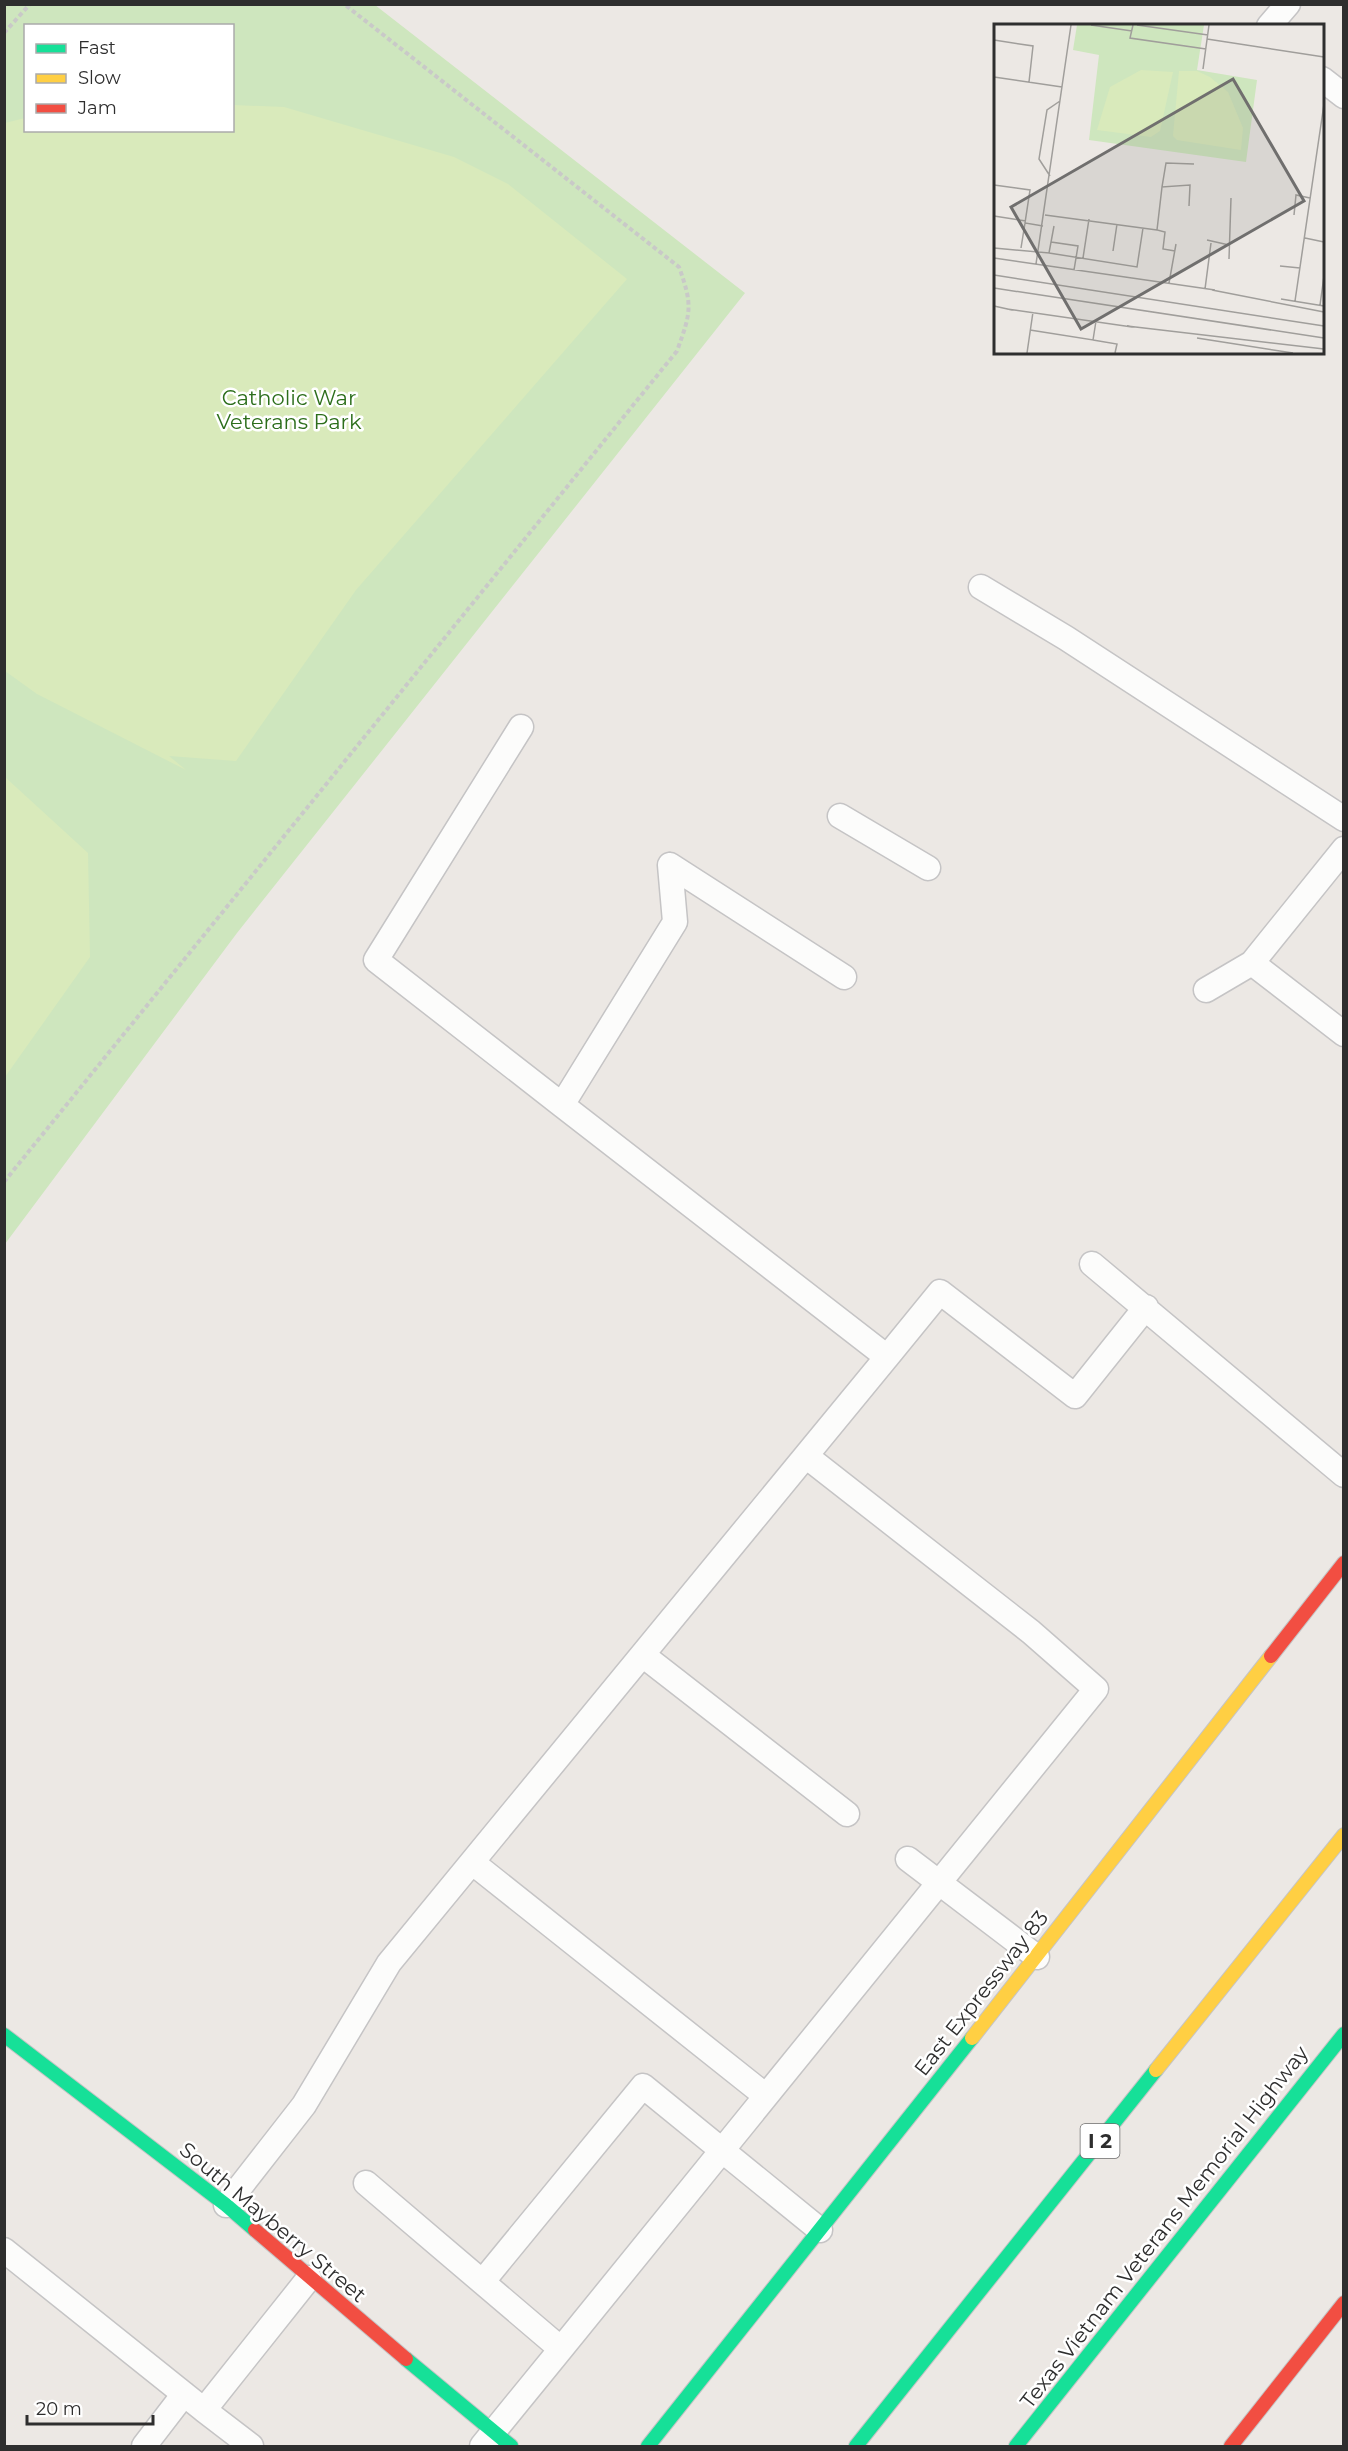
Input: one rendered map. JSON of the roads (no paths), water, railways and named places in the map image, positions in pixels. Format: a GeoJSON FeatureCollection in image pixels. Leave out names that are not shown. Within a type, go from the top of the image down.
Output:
{"type":"FeatureCollection","features":[{"type":"Feature","properties":{"kind":"main road","name":"East Expressway 83"},"geometry":{"type":"LineString","coordinates":[[648,2446],[1037,1957],[1344,1563]]}},
{"type":"Feature","properties":{"kind":"main road","name":"I 2"},"geometry":{"type":"LineString","coordinates":[[856,2446],[1344,1835]]}},
{"type":"Feature","properties":{"kind":"main road","name":"Texas Vietnam Veterans Memorial Highway"},"geometry":{"type":"LineString","coordinates":[[1016,2446],[1344,2034]]}},
{"type":"Feature","properties":{"kind":"main road","name":"South Mayberry Street"},"geometry":{"type":"LineString","coordinates":[[4,2035],[226,2205],[496,2442]]}},
{"type":"Feature","properties":{"kind":"main road"},"geometry":{"type":"LineString","coordinates":[[1231,2446],[1344,2303]]}},
{"type":"Feature","properties":{"kind":"lane"},"geometry":{"type":"LineString","coordinates":[[1271,24],[1287,4]]}},
{"type":"Feature","properties":{"kind":"lane"},"geometry":{"type":"LineString","coordinates":[[1324,80],[1344,96]]}},
{"type":"Feature","properties":{"kind":"lane"},"geometry":{"type":"LineString","coordinates":[[981,587],[1066,638],[1344,819]]}},
{"type":"Feature","properties":{"kind":"lane"},"geometry":{"type":"LineString","coordinates":[[521,727],[376,960],[887,1357]]}},
{"type":"Feature","properties":{"kind":"lane"},"geometry":{"type":"LineString","coordinates":[[840,816],[928,868]]}},
{"type":"Feature","properties":{"kind":"lane"},"geometry":{"type":"LineString","coordinates":[[1206,990],[1252,963],[1344,849]]}},
{"type":"Feature","properties":{"kind":"lane"},"geometry":{"type":"LineString","coordinates":[[562,1105],[675,922],[670,865],[844,976]]}},
{"type":"Feature","properties":{"kind":"lane"},"geometry":{"type":"LineString","coordinates":[[1252,963],[1344,1034]]}},
{"type":"Feature","properties":{"kind":"lane"},"geometry":{"type":"LineString","coordinates":[[1092,1264],[1344,1474]]}},
{"type":"Feature","properties":{"kind":"lane"},"geometry":{"type":"LineString","coordinates":[[226,2205],[304,2104],[389,1964],[644,1656],[940,1292],[1075,1396],[1146,1307]]}},
{"type":"Feature","properties":{"kind":"lane"},"geometry":{"type":"LineString","coordinates":[[496,2442],[561,2349],[1096,1689],[1031,1632],[806,1456]]}},
{"type":"Feature","properties":{"kind":"lane"},"geometry":{"type":"LineString","coordinates":[[644,1656],[847,1814]]}},
{"type":"Feature","properties":{"kind":"lane"},"geometry":{"type":"LineString","coordinates":[[908,1858],[1037,1957]]}},
{"type":"Feature","properties":{"kind":"lane"},"geometry":{"type":"LineString","coordinates":[[473,1863],[766,2096]]}},
{"type":"Feature","properties":{"kind":"lane"},"geometry":{"type":"LineString","coordinates":[[483,2281],[643,2086],[820,2230]]}},
{"type":"Feature","properties":{"kind":"lane"},"geometry":{"type":"LineString","coordinates":[[366,2183],[561,2349]]}},
{"type":"Feature","properties":{"kind":"lane"},"geometry":{"type":"LineString","coordinates":[[4,2250],[251,2446]]}},
{"type":"Feature","properties":{"kind":"lane"},"geometry":{"type":"LineString","coordinates":[[204,2410],[309,2278]]}},
{"type":"Feature","properties":{"kind":"lane"},"geometry":{"type":"LineString","coordinates":[[144,2446],[184,2394]]}},
{"type":"Feature","properties":{"kind":"park label","name":"Catholic War Veterans Park"},"geometry":{"type":"Point","coordinates":[289,409]}}]}
